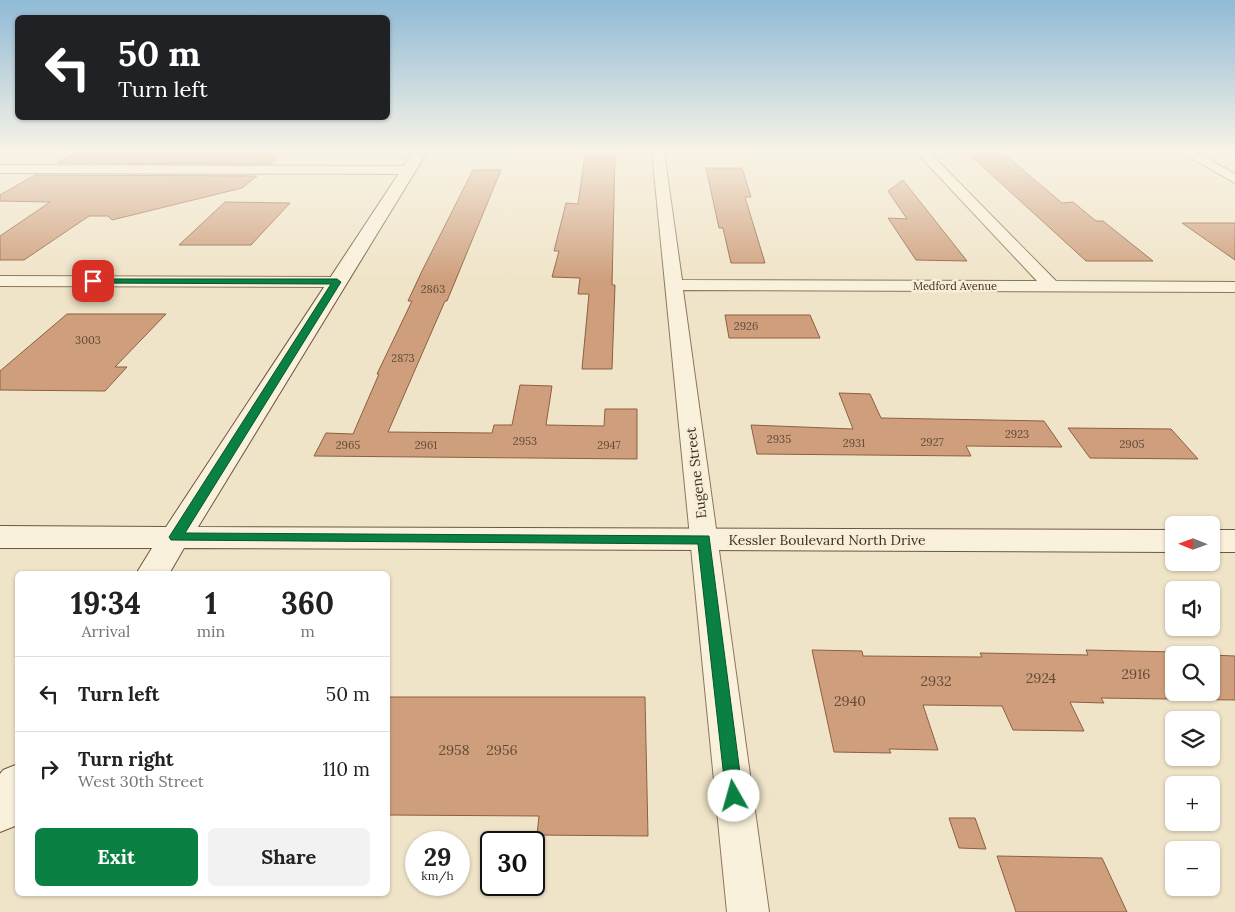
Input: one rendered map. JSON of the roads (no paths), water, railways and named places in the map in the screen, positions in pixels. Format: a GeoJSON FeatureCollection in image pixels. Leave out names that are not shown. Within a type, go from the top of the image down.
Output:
{"type":"FeatureCollection","features":[{"type":"Feature","properties":{"kind":"main road"},"geometry":{"type":"LineString","coordinates":[[154,571],[392,195]]}},
{"type":"Feature","properties":{"kind":"main road","name":"Kessler Boulevard North Drive"},"geometry":{"type":"LineString","coordinates":[[0,537],[1165,541]]}},
{"type":"Feature","properties":{"kind":"main road"},"geometry":{"type":"LineString","coordinates":[[1220,541],[1235,541]]}},
{"type":"Feature","properties":{"kind":"main road"},"geometry":{"type":"LineString","coordinates":[[0,811],[15,788]]}},
{"type":"Feature","properties":{"kind":"street","name":"Eugene Street"},"geometry":{"type":"LineString","coordinates":[[663,195],[748,912]]}},
{"type":"Feature","properties":{"kind":"street"},"geometry":{"type":"LineString","coordinates":[[963,195],[1051,286]]}},
{"type":"Feature","properties":{"kind":"street"},"geometry":{"type":"LineString","coordinates":[[0,281],[337,282]]}},
{"type":"Feature","properties":{"kind":"street","name":"Medford Avenue"},"geometry":{"type":"LineString","coordinates":[[674,285],[1235,287]]}}]}
